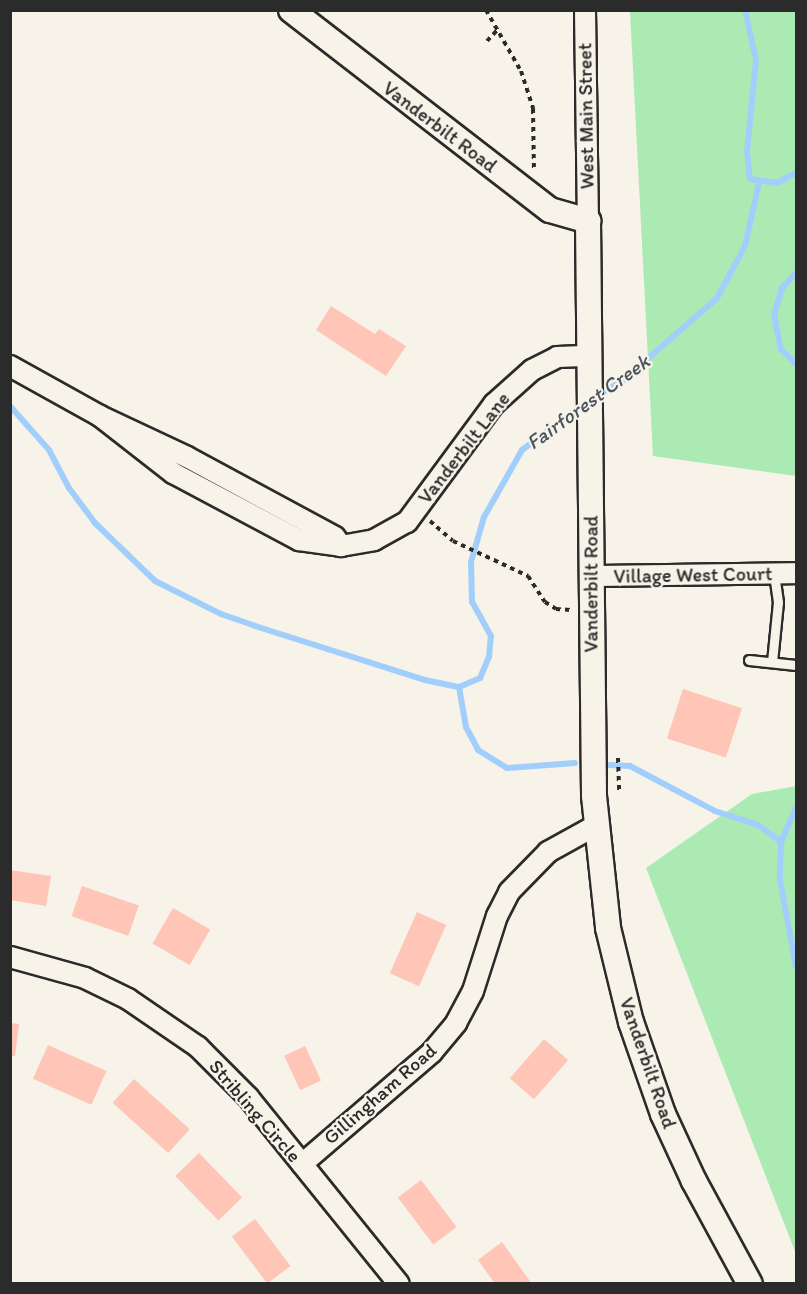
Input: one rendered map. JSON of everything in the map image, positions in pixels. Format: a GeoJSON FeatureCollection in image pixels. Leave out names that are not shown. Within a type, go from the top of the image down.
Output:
{"type":"FeatureCollection","features":[{"type":"Feature","properties":{"kind":"street","name":"Vanderbilt Road"},"geometry":{"type":"LineString","coordinates":[[291,10],[550,210],[588,221],[592,744],[595,826],[608,928],[631,1022],[676,1143],[750,1284]]}},
{"type":"Feature","properties":{"kind":"street","name":"West Main Street"},"geometry":{"type":"LineString","coordinates":[[585,10],[588,221]]}},
{"type":"Feature","properties":{"kind":"street","name":"Vanderbilt Lane"},"geometry":{"type":"LineString","coordinates":[[10,366],[100,416],[187,457],[335,537],[341,546],[388,534],[407,522],[506,391],[547,361],[568,355],[589,359]]}},
{"type":"Feature","properties":{"kind":"street","name":"Village West Court"},"geometry":{"type":"LineString","coordinates":[[590,576],[796,573]]}},
{"type":"Feature","properties":{"kind":"street","name":"Gillingham Road"},"geometry":{"type":"LineString","coordinates":[[302,1164],[432,1052],[456,1023],[473,991],[497,916],[509,892],[548,852],[595,826]]}},
{"type":"Feature","properties":{"kind":"street","name":"Stribling Circle"},"geometry":{"type":"LineString","coordinates":[[10,957],[85,978],[128,999],[169,1025],[224,1071],[399,1284]]}},
{"type":"Feature","properties":{"kind":"lane"},"geometry":{"type":"LineString","coordinates":[[772,662],[778,602],[774,574]]}},
{"type":"Feature","properties":{"kind":"lane"},"geometry":{"type":"LineString","coordinates":[[749,660],[796,665]]}},
{"type":"Feature","properties":{"kind":"path"},"geometry":{"type":"LineString","coordinates":[[486,10],[499,28],[521,71],[533,109],[534,172],[550,210]]}},
{"type":"Feature","properties":{"kind":"path"},"geometry":{"type":"LineString","coordinates":[[487,41],[499,28]]}},
{"type":"Feature","properties":{"kind":"path"},"geometry":{"type":"LineString","coordinates":[[417,509],[453,541],[528,576],[545,602],[556,609],[575,610]]}},
{"type":"Feature","properties":{"kind":"green space"},"geometry":{"type":"Polygon","coordinates":[[[630,11],[796,11],[796,476],[653,456],[630,11]]]}},
{"type":"Feature","properties":{"kind":"green space"},"geometry":{"type":"Polygon","coordinates":[[[796,786],[796,1254],[646,868],[752,794],[796,786]]]}},
{"type":"Feature","properties":{"kind":"building"},"geometry":{"type":"Polygon","coordinates":[[[331,306],[375,334],[379,329],[406,346],[386,376],[316,330],[331,306]]]}},
{"type":"Feature","properties":{"kind":"building"},"geometry":{"type":"Polygon","coordinates":[[[683,689],[742,708],[726,758],[667,738],[683,689]]]}},
{"type":"Feature","properties":{"kind":"building"},"geometry":{"type":"Polygon","coordinates":[[[10,870],[51,876],[46,906],[10,900],[10,870]]]}},
{"type":"Feature","properties":{"kind":"building"},"geometry":{"type":"Polygon","coordinates":[[[82,886],[139,906],[128,936],[72,916],[82,886]]]}},
{"type":"Feature","properties":{"kind":"building"},"geometry":{"type":"Polygon","coordinates":[[[173,908],[210,930],[190,965],[152,944],[173,908]]]}},
{"type":"Feature","properties":{"kind":"building"},"geometry":{"type":"Polygon","coordinates":[[[417,912],[446,925],[419,986],[390,973],[417,912]]]}},
{"type":"Feature","properties":{"kind":"building"},"geometry":{"type":"Polygon","coordinates":[[[10,1023],[19,1024],[15,1056],[10,1056],[10,1023]]]}},
{"type":"Feature","properties":{"kind":"building"},"geometry":{"type":"Polygon","coordinates":[[[544,1039],[568,1060],[534,1099],[510,1078],[544,1039]]]}},
{"type":"Feature","properties":{"kind":"building"},"geometry":{"type":"Polygon","coordinates":[[[48,1045],[106,1071],[91,1105],[33,1079],[48,1045]]]}},
{"type":"Feature","properties":{"kind":"building"},"geometry":{"type":"Polygon","coordinates":[[[305,1046],[321,1080],[300,1090],[284,1056],[305,1046]]]}},
{"type":"Feature","properties":{"kind":"building"},"geometry":{"type":"Polygon","coordinates":[[[134,1079],[190,1129],[168,1153],[113,1103],[134,1079]]]}},
{"type":"Feature","properties":{"kind":"building"},"geometry":{"type":"Polygon","coordinates":[[[199,1153],[242,1198],[218,1221],[175,1176],[199,1153]]]}},
{"type":"Feature","properties":{"kind":"building"},"geometry":{"type":"Polygon","coordinates":[[[421,1180],[457,1227],[433,1245],[398,1197],[421,1180]]]}},
{"type":"Feature","properties":{"kind":"building"},"geometry":{"type":"Polygon","coordinates":[[[255,1219],[291,1266],[267,1284],[232,1236],[255,1219]]]}},
{"type":"Feature","properties":{"kind":"building"},"geometry":{"type":"Polygon","coordinates":[[[502,1242],[532,1284],[495,1284],[478,1260],[502,1242]]]}},
{"type":"Feature","properties":{"kind":"waterway","name":"Fairforest Creek"},"geometry":{"type":"LineString","coordinates":[[745,10],[756,60],[747,151],[750,179],[777,183],[796,173]]}},
{"type":"Feature","properties":{"kind":"waterway","name":"Fairforest Creek"},"geometry":{"type":"LineString","coordinates":[[595,397],[622,381],[717,298],[745,246],[759,183]]}},
{"type":"Feature","properties":{"kind":"waterway"},"geometry":{"type":"LineString","coordinates":[[796,273],[782,288],[774,314],[781,349],[796,364]]}},
{"type":"Feature","properties":{"kind":"waterway","name":"Fairforest Creek"},"geometry":{"type":"LineString","coordinates":[[10,406],[49,450],[69,488],[95,523],[155,581],[221,614],[255,626],[425,680],[459,687],[480,678],[489,657],[491,636],[472,602],[471,562],[484,517],[522,450],[584,404]]}},
{"type":"Feature","properties":{"kind":"waterway"},"geometry":{"type":"LineString","coordinates":[[459,687],[466,727],[478,750],[507,768],[575,763]]}},
{"type":"Feature","properties":{"kind":"waterway"},"geometry":{"type":"LineString","coordinates":[[610,765],[630,766],[715,811],[758,825],[781,842]]}},
{"type":"Feature","properties":{"kind":"waterway"},"geometry":{"type":"LineString","coordinates":[[796,808],[781,842],[780,880],[796,967]]}}]}
